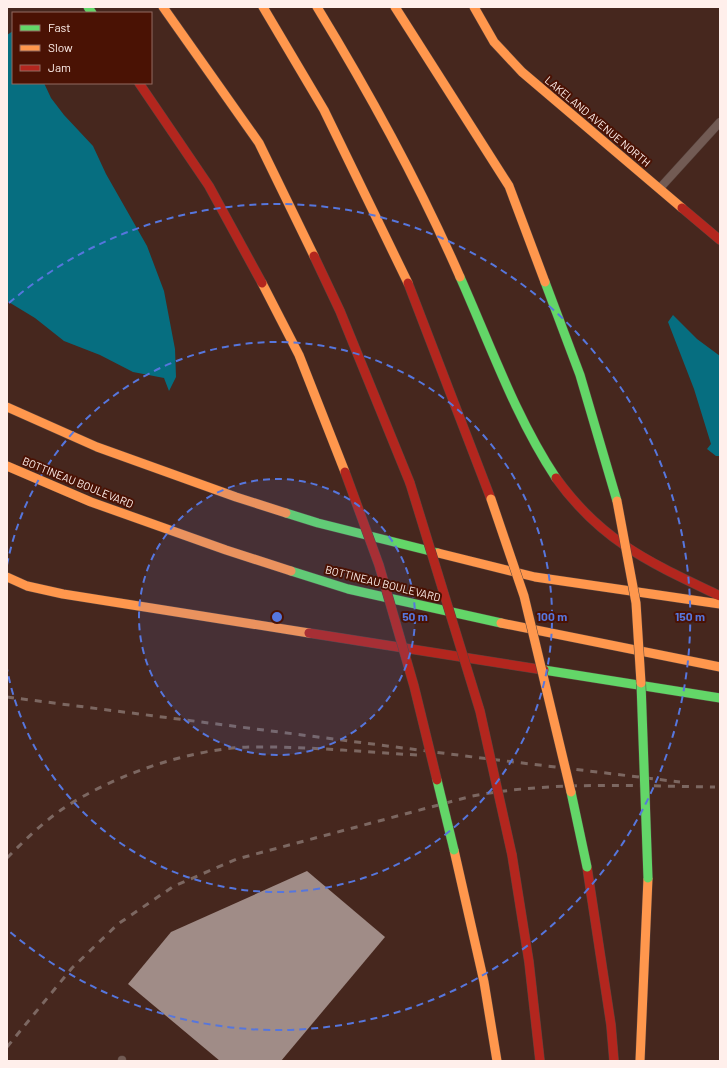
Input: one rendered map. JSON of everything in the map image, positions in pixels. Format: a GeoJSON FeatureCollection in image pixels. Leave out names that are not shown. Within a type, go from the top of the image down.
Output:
{"type":"FeatureCollection","features":[{"type":"Feature","properties":{"kind":"main road"},"geometry":{"type":"LineString","coordinates":[[163,7],[259,143],[340,310],[410,483],[480,711],[512,855],[529,962],[540,1061]]}},
{"type":"Feature","properties":{"kind":"main road"},"geometry":{"type":"LineString","coordinates":[[263,7],[324,110],[415,298],[491,499],[524,596],[565,764],[587,868],[611,1025],[614,1061]]}},
{"type":"Feature","properties":{"kind":"main road"},"geometry":{"type":"LineString","coordinates":[[317,7],[380,113],[424,197],[528,430],[554,474],[581,510],[612,539],[657,565],[720,596]]}},
{"type":"Feature","properties":{"kind":"main road"},"geometry":{"type":"LineString","coordinates":[[395,7],[509,186],[580,375],[616,502],[636,603],[644,706],[648,878],[640,1061]]}},
{"type":"Feature","properties":{"kind":"main road","name":"LAKELAND AVENUE NORTH"},"geometry":{"type":"LineString","coordinates":[[474,7],[494,42],[522,72],[720,240]]}},
{"type":"Feature","properties":{"kind":"main road"},"geometry":{"type":"LineString","coordinates":[[140,84],[209,186],[257,272],[299,355],[345,472],[383,580],[414,686],[484,982],[497,1061]]}},
{"type":"Feature","properties":{"kind":"main road"},"geometry":{"type":"LineString","coordinates":[[7,407],[97,447],[236,497],[318,523],[535,577],[720,604]]}},
{"type":"Feature","properties":{"kind":"main road","name":"BOTTINEAU BOULEVARD"},"geometry":{"type":"LineString","coordinates":[[7,466],[91,502],[226,550],[348,589],[497,622],[720,667]]}},
{"type":"Feature","properties":{"kind":"main road"},"geometry":{"type":"LineString","coordinates":[[7,577],[27,586],[63,594],[720,698]]}},
{"type":"Feature","properties":{"kind":"lane"},"geometry":{"type":"LineString","coordinates":[[660,189],[720,122]]}},
{"type":"Feature","properties":{"kind":"water"},"geometry":{"type":"Polygon","coordinates":[[[12,32],[12,84],[44,84],[51,98],[64,115],[93,146],[106,174],[147,246],[164,291],[175,349],[176,377],[169,391],[164,378],[133,372],[100,355],[64,341],[35,318],[7,301],[7,35],[12,32]]]}},
{"type":"Feature","properties":{"kind":"water"},"geometry":{"type":"Polygon","coordinates":[[[673,315],[697,339],[720,356],[720,456],[716,456],[707,449],[711,444],[694,389],[668,322],[673,315]]]}},
{"type":"Feature","properties":{"kind":"building"},"geometry":{"type":"Polygon","coordinates":[[[307,871],[385,937],[281,1061],[220,1061],[128,984],[171,932],[307,871]]]}},
{"type":"Feature","properties":{"kind":"railway"},"geometry":{"type":"LineString","coordinates":[[7,697],[680,782]]}},
{"type":"Feature","properties":{"kind":"railway"},"geometry":{"type":"LineString","coordinates":[[7,858],[47,821],[61,810],[81,798],[126,776],[151,766],[176,759],[225,749],[249,747],[312,748],[418,755]]}},
{"type":"Feature","properties":{"kind":"railway"},"geometry":{"type":"LineString","coordinates":[[7,1047],[72,968],[118,924],[174,886],[237,859],[472,796],[502,791],[563,786],[624,785],[715,787]]}},
{"type":"Feature","properties":{"kind":"traffic: fast"},"geometry":{"type":"LineString","coordinates":[[88,7],[91,12]]}},
{"type":"Feature","properties":{"kind":"traffic: fast"},"geometry":{"type":"LineString","coordinates":[[460,277],[516,405],[541,454],[556,478]]}},
{"type":"Feature","properties":{"kind":"traffic: fast"},"geometry":{"type":"LineString","coordinates":[[545,282],[580,375],[617,501]]}},
{"type":"Feature","properties":{"kind":"traffic: fast"},"geometry":{"type":"LineString","coordinates":[[286,513],[318,523],[438,553]]}},
{"type":"Feature","properties":{"kind":"traffic: fast"},"geometry":{"type":"LineString","coordinates":[[291,571],[348,589],[501,623]]}},
{"type":"Feature","properties":{"kind":"traffic: fast"},"geometry":{"type":"LineString","coordinates":[[544,670],[720,698]]}},
{"type":"Feature","properties":{"kind":"traffic: fast"},"geometry":{"type":"LineString","coordinates":[[641,683],[648,878]]}},
{"type":"Feature","properties":{"kind":"traffic: fast"},"geometry":{"type":"LineString","coordinates":[[437,780],[454,850]]}},
{"type":"Feature","properties":{"kind":"traffic: fast"},"geometry":{"type":"LineString","coordinates":[[571,792],[587,867]]}},
{"type":"Feature","properties":{"kind":"traffic: slow"},"geometry":{"type":"LineString","coordinates":[[163,7],[259,143],[314,256]]}},
{"type":"Feature","properties":{"kind":"traffic: slow"},"geometry":{"type":"LineString","coordinates":[[263,7],[324,110],[408,283]]}},
{"type":"Feature","properties":{"kind":"traffic: slow"},"geometry":{"type":"LineString","coordinates":[[317,7],[393,139],[428,207],[460,277]]}},
{"type":"Feature","properties":{"kind":"traffic: slow"},"geometry":{"type":"LineString","coordinates":[[395,7],[509,186],[545,282]]}},
{"type":"Feature","properties":{"kind":"traffic: slow"},"geometry":{"type":"LineString","coordinates":[[474,7],[494,42],[522,72],[682,208]]}},
{"type":"Feature","properties":{"kind":"traffic: slow"},"geometry":{"type":"LineString","coordinates":[[262,283],[299,355],[345,472]]}},
{"type":"Feature","properties":{"kind":"traffic: slow"},"geometry":{"type":"LineString","coordinates":[[7,407],[97,447],[236,497],[286,513]]}},
{"type":"Feature","properties":{"kind":"traffic: slow"},"geometry":{"type":"LineString","coordinates":[[7,466],[91,502],[226,550],[291,571]]}},
{"type":"Feature","properties":{"kind":"traffic: slow"},"geometry":{"type":"LineString","coordinates":[[491,499],[524,596],[571,792]]}},
{"type":"Feature","properties":{"kind":"traffic: slow"},"geometry":{"type":"LineString","coordinates":[[617,501],[636,603],[641,683]]}},
{"type":"Feature","properties":{"kind":"traffic: slow"},"geometry":{"type":"LineString","coordinates":[[438,553],[535,577],[720,604]]}},
{"type":"Feature","properties":{"kind":"traffic: slow"},"geometry":{"type":"LineString","coordinates":[[7,577],[27,586],[63,594],[309,633]]}},
{"type":"Feature","properties":{"kind":"traffic: slow"},"geometry":{"type":"LineString","coordinates":[[501,623],[720,667]]}},
{"type":"Feature","properties":{"kind":"traffic: slow"},"geometry":{"type":"LineString","coordinates":[[454,850],[484,982],[497,1061]]}},
{"type":"Feature","properties":{"kind":"traffic: slow"},"geometry":{"type":"LineString","coordinates":[[640,1061],[648,878]]}},
{"type":"Feature","properties":{"kind":"traffic: jam"},"geometry":{"type":"LineString","coordinates":[[140,84],[209,186],[262,283]]}},
{"type":"Feature","properties":{"kind":"traffic: jam"},"geometry":{"type":"LineString","coordinates":[[682,208],[720,240]]}},
{"type":"Feature","properties":{"kind":"traffic: jam"},"geometry":{"type":"LineString","coordinates":[[314,256],[340,311],[410,483]]}},
{"type":"Feature","properties":{"kind":"traffic: jam"},"geometry":{"type":"LineString","coordinates":[[408,283],[491,499]]}},
{"type":"Feature","properties":{"kind":"traffic: jam"},"geometry":{"type":"LineString","coordinates":[[345,472],[379,565],[414,686],[437,780]]}},
{"type":"Feature","properties":{"kind":"traffic: jam"},"geometry":{"type":"LineString","coordinates":[[556,478],[573,500],[591,519],[629,549],[672,573],[720,596]]}},
{"type":"Feature","properties":{"kind":"traffic: jam"},"geometry":{"type":"LineString","coordinates":[[410,483],[480,711],[512,855]]}},
{"type":"Feature","properties":{"kind":"traffic: jam"},"geometry":{"type":"LineString","coordinates":[[309,633],[544,670]]}},
{"type":"Feature","properties":{"kind":"traffic: jam"},"geometry":{"type":"LineString","coordinates":[[512,855],[529,962],[540,1061]]}},
{"type":"Feature","properties":{"kind":"traffic: jam"},"geometry":{"type":"LineString","coordinates":[[587,867],[611,1025],[614,1061]]}}]}
